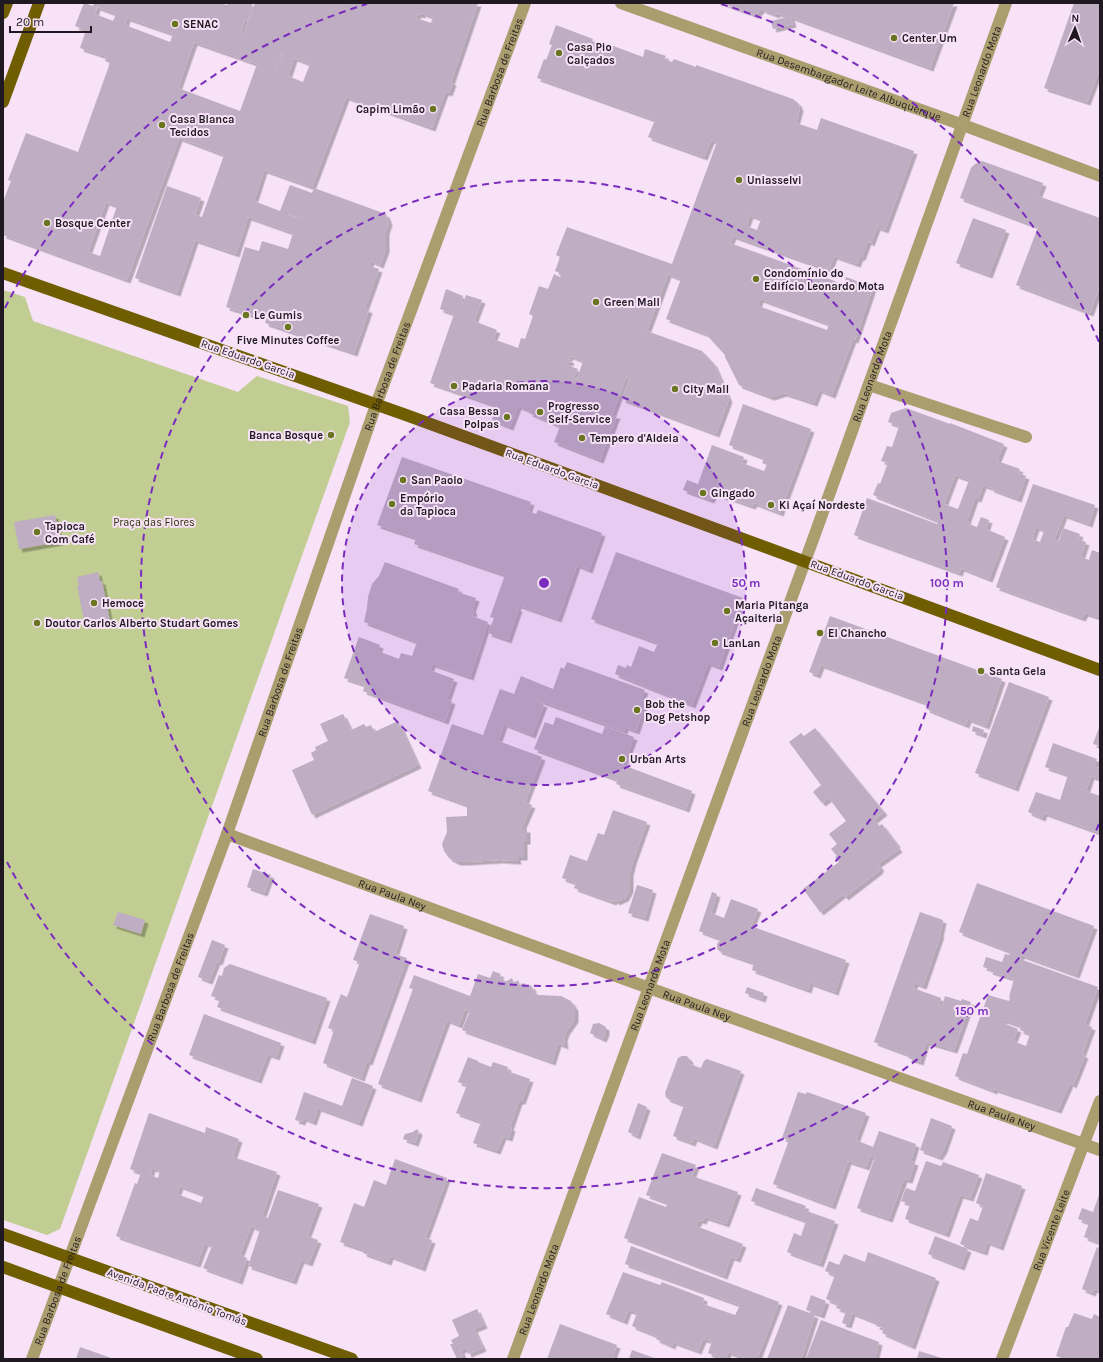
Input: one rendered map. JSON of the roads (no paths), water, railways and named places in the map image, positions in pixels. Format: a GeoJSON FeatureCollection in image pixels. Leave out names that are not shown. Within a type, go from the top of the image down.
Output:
{"type":"FeatureCollection","features":[{"type":"Feature","properties":{"kind":"main road"},"geometry":{"type":"LineString","coordinates":[[3,13],[7,3]]}},
{"type":"Feature","properties":{"kind":"main road"},"geometry":{"type":"LineString","coordinates":[[3,102],[39,3]]}},
{"type":"Feature","properties":{"kind":"main road","name":"Rua Eduardo Garcia"},"geometry":{"type":"LineString","coordinates":[[3,273],[376,405],[1100,670]]}},
{"type":"Feature","properties":{"kind":"main road","name":"Avenida Padre Antônio Tomás"},"geometry":{"type":"LineString","coordinates":[[3,1234],[352,1359]]}},
{"type":"Feature","properties":{"kind":"main road"},"geometry":{"type":"LineString","coordinates":[[3,1267],[257,1359]]}},
{"type":"Feature","properties":{"kind":"street","name":"Rua Barbosa de Freitas"},"geometry":{"type":"LineString","coordinates":[[32,1359],[226,834],[376,405],[525,3]]}},
{"type":"Feature","properties":{"kind":"street","name":"Rua Desembargador Leite Albuquerque"},"geometry":{"type":"LineString","coordinates":[[621,3],[963,125],[1100,176]]}},
{"type":"Feature","properties":{"kind":"street","name":"Rua Leonardo Mota"},"geometry":{"type":"LineString","coordinates":[[513,1359],[869,385],[1006,3]]}},
{"type":"Feature","properties":{"kind":"street"},"geometry":{"type":"LineString","coordinates":[[869,385],[1026,437]]}},
{"type":"Feature","properties":{"kind":"street","name":"Rua Paula Ney"},"geometry":{"type":"LineString","coordinates":[[226,834],[1100,1150]]}},
{"type":"Feature","properties":{"kind":"street","name":"Rua Vicente Leite"},"geometry":{"type":"LineString","coordinates":[[1002,1359],[1100,1100]]}},
{"type":"Feature","properties":{"kind":"place","name":"SENAC"},"geometry":{"type":"Point","coordinates":[175,24]}},
{"type":"Feature","properties":{"kind":"place","name":"Center Um"},"geometry":{"type":"Point","coordinates":[894,38]}},
{"type":"Feature","properties":{"kind":"place","name":"Casa Pio Calçados"},"geometry":{"type":"Point","coordinates":[559,53]}},
{"type":"Feature","properties":{"kind":"place","name":"Capim Limão"},"geometry":{"type":"Point","coordinates":[433,109]}},
{"type":"Feature","properties":{"kind":"place","name":"Casa Blanca Tecidos"},"geometry":{"type":"Point","coordinates":[162,125]}},
{"type":"Feature","properties":{"kind":"place","name":"Uniasselvi"},"geometry":{"type":"Point","coordinates":[739,180]}},
{"type":"Feature","properties":{"kind":"place","name":"Bosque Center"},"geometry":{"type":"Point","coordinates":[47,223]}},
{"type":"Feature","properties":{"kind":"place","name":"Condomínio do Edifício Leonardo Mota"},"geometry":{"type":"Point","coordinates":[756,279]}},
{"type":"Feature","properties":{"kind":"place","name":"Green Mall"},"geometry":{"type":"Point","coordinates":[596,302]}},
{"type":"Feature","properties":{"kind":"place","name":"Le Gumis"},"geometry":{"type":"Point","coordinates":[246,315]}},
{"type":"Feature","properties":{"kind":"place","name":"Five Minutes Coffee"},"geometry":{"type":"Point","coordinates":[288,327]}},
{"type":"Feature","properties":{"kind":"place","name":"Padaria Romana"},"geometry":{"type":"Point","coordinates":[454,386]}},
{"type":"Feature","properties":{"kind":"place","name":"City Mall"},"geometry":{"type":"Point","coordinates":[675,389]}},
{"type":"Feature","properties":{"kind":"place","name":"Progresso Self-Service"},"geometry":{"type":"Point","coordinates":[540,412]}},
{"type":"Feature","properties":{"kind":"place","name":"Casa Bessa Polpas"},"geometry":{"type":"Point","coordinates":[507,417]}},
{"type":"Feature","properties":{"kind":"place","name":"Banca Bosque"},"geometry":{"type":"Point","coordinates":[331,435]}},
{"type":"Feature","properties":{"kind":"place","name":"Tempero d'Aldeia"},"geometry":{"type":"Point","coordinates":[582,438]}},
{"type":"Feature","properties":{"kind":"place","name":"San Paolo"},"geometry":{"type":"Point","coordinates":[403,480]}},
{"type":"Feature","properties":{"kind":"place","name":"Gingado"},"geometry":{"type":"Point","coordinates":[703,493]}},
{"type":"Feature","properties":{"kind":"place","name":"Empório da Tapioca"},"geometry":{"type":"Point","coordinates":[392,504]}},
{"type":"Feature","properties":{"kind":"place","name":"Ki Açaí Nordeste"},"geometry":{"type":"Point","coordinates":[771,505]}},
{"type":"Feature","properties":{"kind":"place","name":"Tapioca Com Café"},"geometry":{"type":"Point","coordinates":[37,532]}},
{"type":"Feature","properties":{"kind":"place","name":"Hemoce"},"geometry":{"type":"Point","coordinates":[94,603]}},
{"type":"Feature","properties":{"kind":"place","name":"Maria Pitanga Açaiteria"},"geometry":{"type":"Point","coordinates":[727,611]}},
{"type":"Feature","properties":{"kind":"place","name":"Doutor Carlos Alberto Studart Gomes"},"geometry":{"type":"Point","coordinates":[37,623]}},
{"type":"Feature","properties":{"kind":"place","name":"El Chancho"},"geometry":{"type":"Point","coordinates":[820,633]}},
{"type":"Feature","properties":{"kind":"place","name":"LanLan"},"geometry":{"type":"Point","coordinates":[715,643]}},
{"type":"Feature","properties":{"kind":"place","name":"Santa Gela"},"geometry":{"type":"Point","coordinates":[981,671]}},
{"type":"Feature","properties":{"kind":"place","name":"Bob the Dog Petshop"},"geometry":{"type":"Point","coordinates":[637,710]}},
{"type":"Feature","properties":{"kind":"place","name":"Urban Arts"},"geometry":{"type":"Point","coordinates":[622,759]}},
{"type":"Feature","properties":{"kind":"park label","name":"Praça das Flores"},"geometry":{"type":"Point","coordinates":[154,522]}}]}
